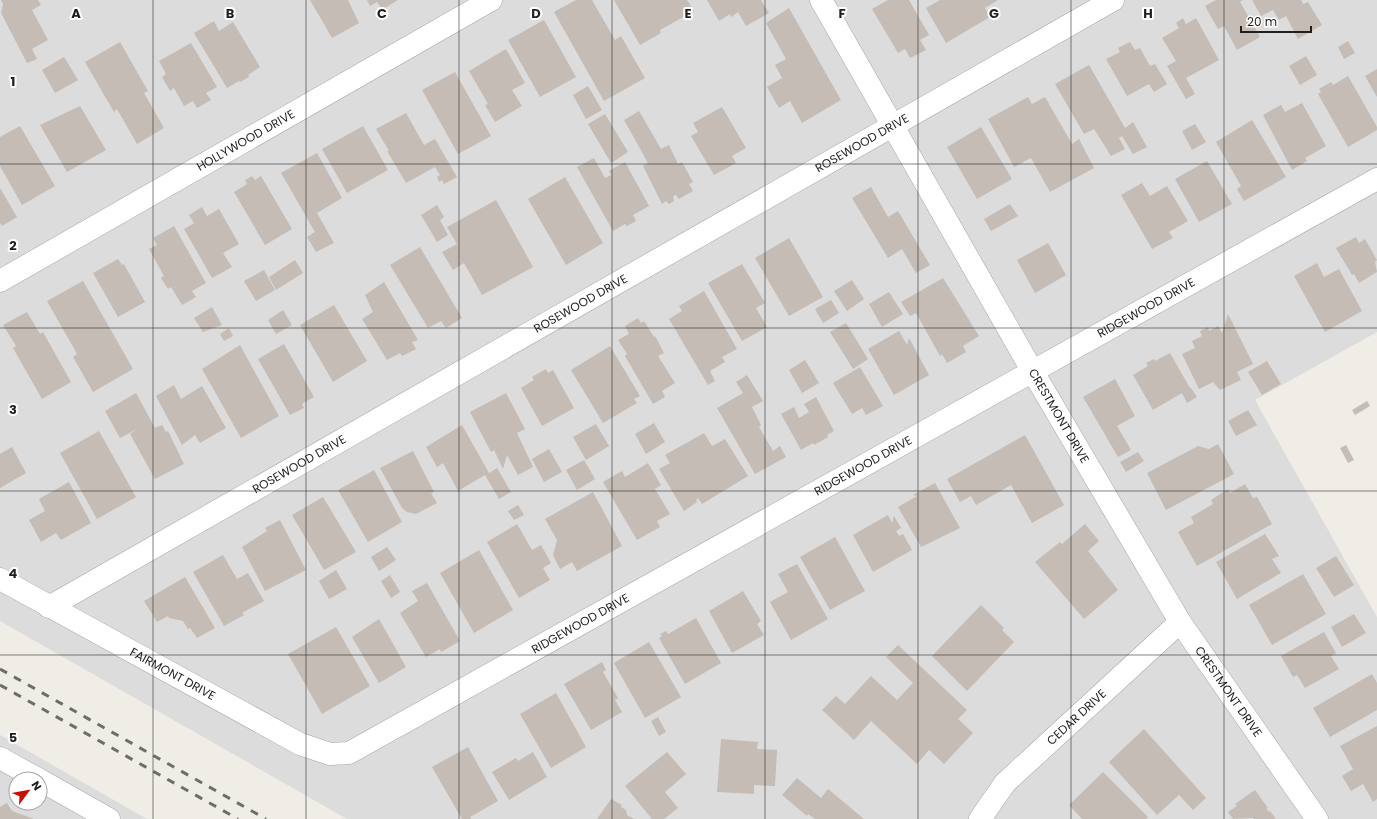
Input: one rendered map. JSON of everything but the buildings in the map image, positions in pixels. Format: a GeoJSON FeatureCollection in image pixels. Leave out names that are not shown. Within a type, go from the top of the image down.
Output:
{"type":"FeatureCollection","features":[{"type":"Feature","properties":{"kind":"street","name":"HOLLYWOOD DRIVE"},"geometry":{"type":"LineString","coordinates":[[0,281],[491,0]]}},
{"type":"Feature","properties":{"kind":"street","name":"CRESTMONT DRIVE"},"geometry":{"type":"LineString","coordinates":[[820,0],[1033,372],[1180,622],[1317,819]]}},
{"type":"Feature","properties":{"kind":"street","name":"ROSEWOOD DRIVE"},"geometry":{"type":"LineString","coordinates":[[49,607],[1113,0]]}},
{"type":"Feature","properties":{"kind":"street","name":"RIDGEWOOD DRIVE"},"geometry":{"type":"LineString","coordinates":[[349,753],[1377,179]]}},
{"type":"Feature","properties":{"kind":"street","name":"FAIRMONT DRIVE"},"geometry":{"type":"LineString","coordinates":[[0,579],[300,744],[330,754],[349,753]]}},
{"type":"Feature","properties":{"kind":"street","name":"CEDAR DRIVE"},"geometry":{"type":"LineString","coordinates":[[980,819],[1005,783],[1180,622]]}},
{"type":"Feature","properties":{"kind":"street"},"geometry":{"type":"LineString","coordinates":[[0,758],[23,771]]}},
{"type":"Feature","properties":{"kind":"street"},"geometry":{"type":"LineString","coordinates":[[48,785],[109,819]]}},
{"type":"Feature","properties":{"kind":"shaded area"},"geometry":{"type":"Polygon","coordinates":[[[0,0],[1377,0],[1377,332],[1255,400],[1377,617],[1377,819],[347,819],[0,621],[0,0]]]}},
{"type":"Feature","properties":{"kind":"shaded area"},"geometry":{"type":"Polygon","coordinates":[[[0,735],[147,819],[0,819],[0,735]]]}},
{"type":"Feature","properties":{"kind":"railway"},"geometry":{"type":"LineString","coordinates":[[0,669],[266,819]]}},
{"type":"Feature","properties":{"kind":"railway"},"geometry":{"type":"LineString","coordinates":[[0,685],[238,819]]}}]}
